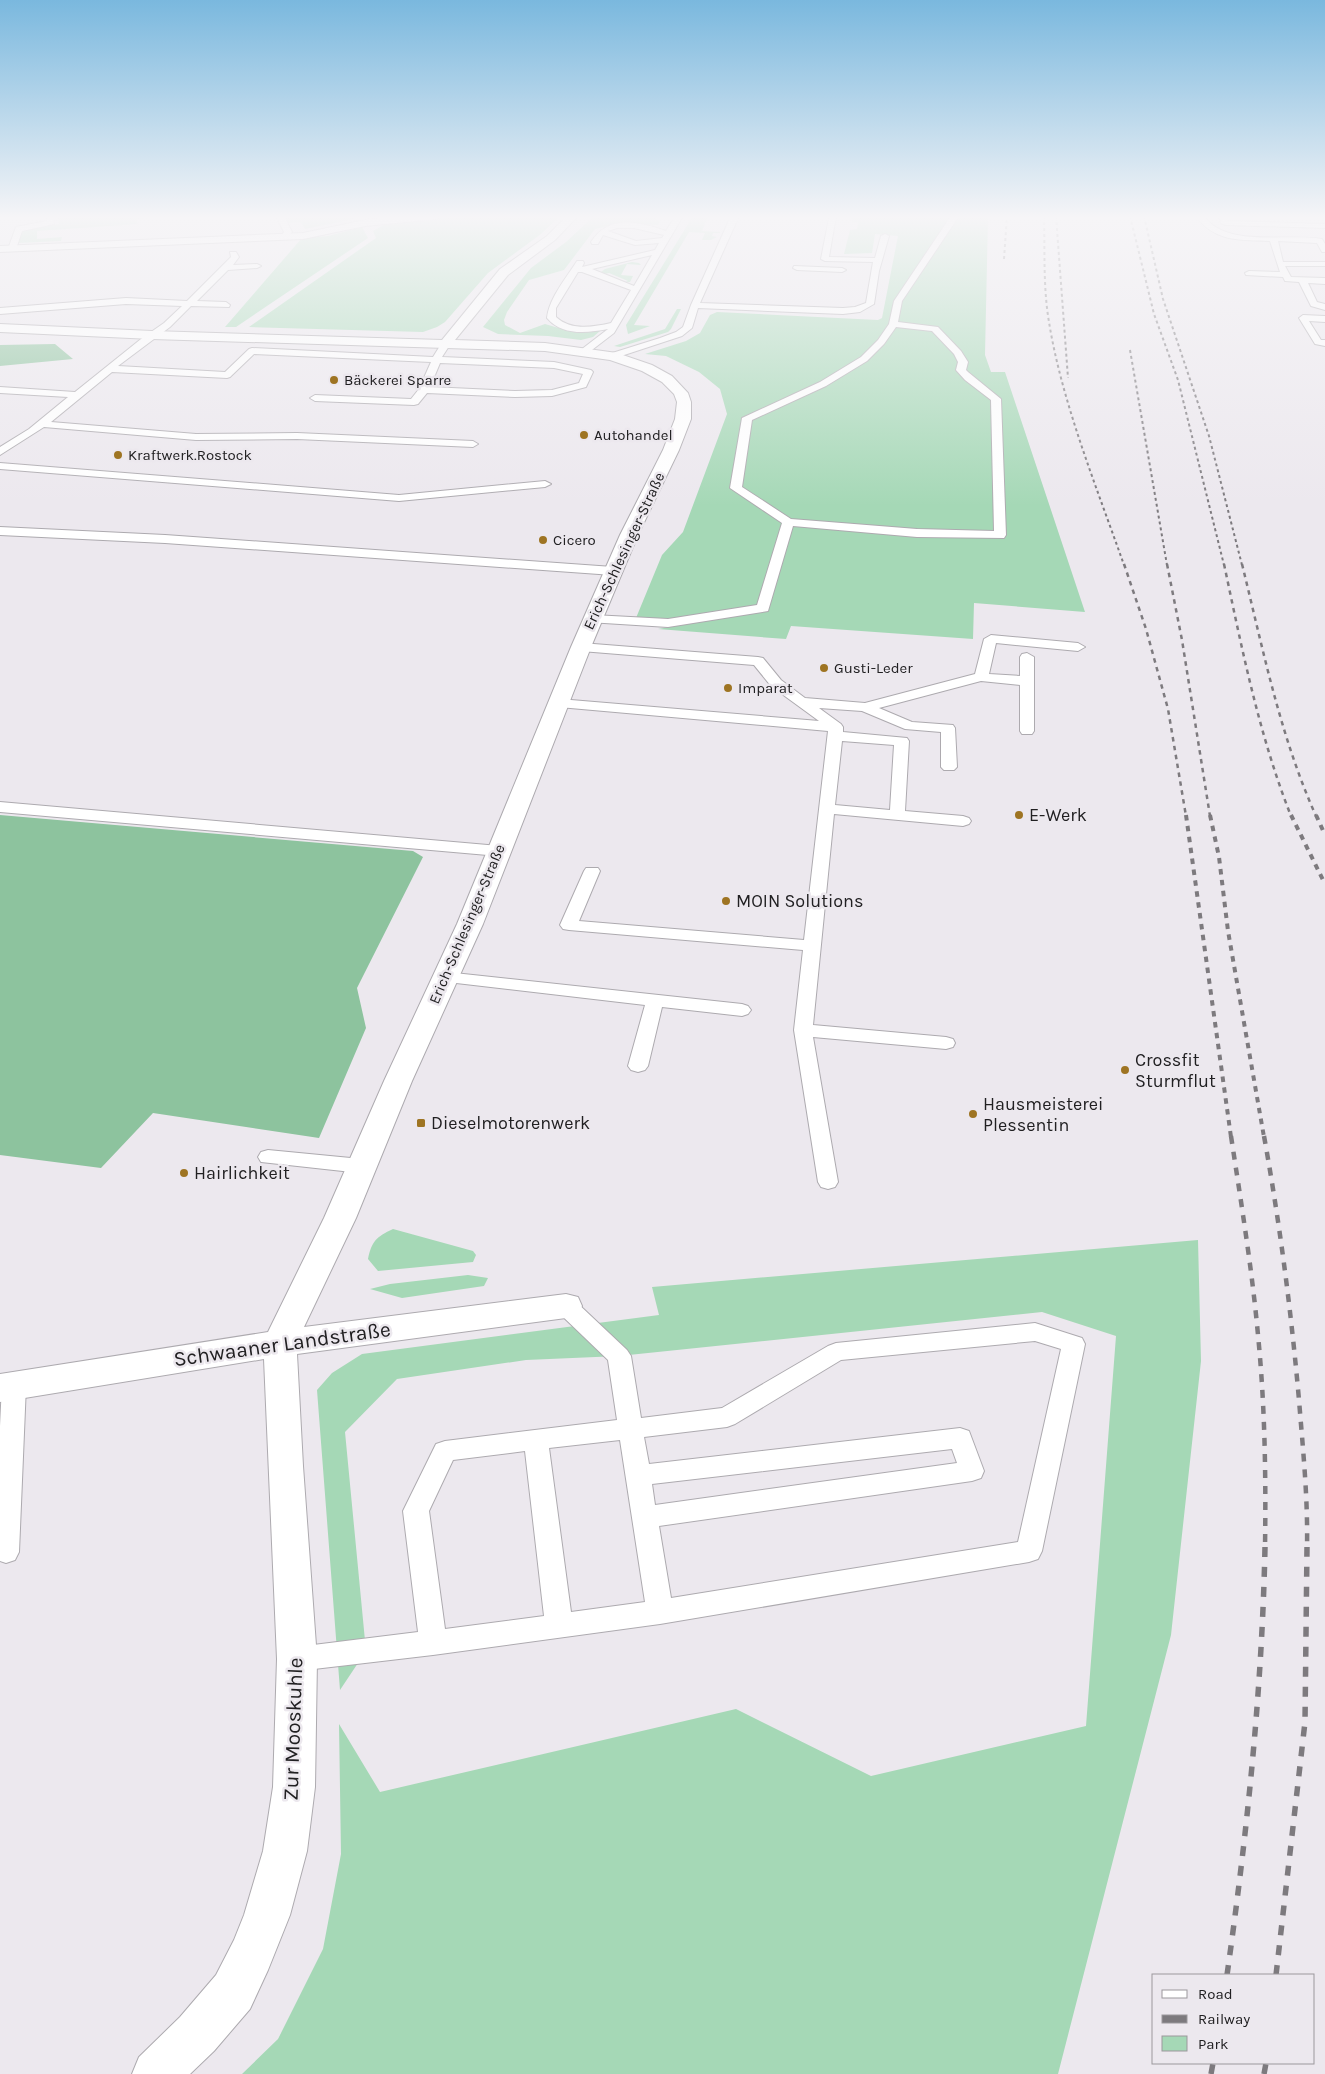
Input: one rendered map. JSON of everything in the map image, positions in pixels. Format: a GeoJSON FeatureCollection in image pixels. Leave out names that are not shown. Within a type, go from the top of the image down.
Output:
{"type":"FeatureCollection","features":[{"type":"Feature","properties":{"kind":"street"},"geometry":{"type":"LineString","coordinates":[[446,343],[471,313]]}},
{"type":"Feature","properties":{"kind":"street","name":"Erich-Schlesinger-Straße"},"geometry":{"type":"LineString","coordinates":[[0,328],[152,335],[601,349],[657,373],[681,393],[684,402],[684,419],[671,450],[629,535],[580,647],[470,924],[361,1166],[340,1218],[280,1343]]}},
{"type":"Feature","properties":{"kind":"street","name":"Schwaaner Landstraße"},"geometry":{"type":"LineString","coordinates":[[7,1387],[128,1365],[280,1343],[566,1306]]}},
{"type":"Feature","properties":{"kind":"street","name":"Zur Mooskuhle"},"geometry":{"type":"LineString","coordinates":[[156,2074],[197,2034],[233,1992],[252,1954],[267,1916],[285,1851],[294,1787],[297,1659],[285,1466],[280,1343]]}},
{"type":"Feature","properties":{"kind":"lane"},"geometry":{"type":"LineString","coordinates":[[0,452],[42,424],[180,313]]}},
{"type":"Feature","properties":{"kind":"lane"},"geometry":{"type":"LineString","coordinates":[[551,313],[550,318],[559,324],[576,329],[613,328]]}},
{"type":"Feature","properties":{"kind":"lane"},"geometry":{"type":"LineString","coordinates":[[601,349],[622,313]]}},
{"type":"Feature","properties":{"kind":"lane"},"geometry":{"type":"LineString","coordinates":[[601,349],[679,334],[687,328],[692,313]]}},
{"type":"Feature","properties":{"kind":"lane"},"geometry":{"type":"LineString","coordinates":[[893,324],[935,329],[960,357],[963,362],[961,370],[966,378],[990,392],[996,399],[1000,536],[917,533],[788,522],[736,488],[747,418],[823,384],[864,359],[881,342],[893,324],[895,313]]}},
{"type":"Feature","properties":{"kind":"lane"},"geometry":{"type":"LineString","coordinates":[[1307,313],[1318,342],[1325,343]]}},
{"type":"Feature","properties":{"kind":"lane"},"geometry":{"type":"LineString","coordinates":[[1312,313],[1325,319]]}},
{"type":"Feature","properties":{"kind":"lane"},"geometry":{"type":"LineString","coordinates":[[315,398],[414,402],[424,390],[436,358],[446,343]]}},
{"type":"Feature","properties":{"kind":"lane"},"geometry":{"type":"LineString","coordinates":[[112,369],[227,375],[252,352],[436,358],[554,365],[588,372],[583,385],[552,393],[515,394],[424,390]]}},
{"type":"Feature","properties":{"kind":"lane"},"geometry":{"type":"LineString","coordinates":[[0,390],[77,395]]}},
{"type":"Feature","properties":{"kind":"lane"},"geometry":{"type":"LineString","coordinates":[[42,424],[196,437],[298,436],[473,444]]}},
{"type":"Feature","properties":{"kind":"lane"},"geometry":{"type":"LineString","coordinates":[[0,466],[399,498],[545,484]]}},
{"type":"Feature","properties":{"kind":"lane"},"geometry":{"type":"LineString","coordinates":[[593,619],[668,623],[763,608],[788,522]]}},
{"type":"Feature","properties":{"kind":"lane"},"geometry":{"type":"LineString","coordinates":[[0,532],[165,539],[614,571]]}},
{"type":"Feature","properties":{"kind":"lane"},"geometry":{"type":"LineString","coordinates":[[981,677],[991,639],[1078,647]]}},
{"type":"Feature","properties":{"kind":"lane"},"geometry":{"type":"LineString","coordinates":[[580,647],[758,661],[776,683],[803,702],[835,731]]}},
{"type":"Feature","properties":{"kind":"lane"},"geometry":{"type":"LineString","coordinates":[[1027,657],[1027,731]]}},
{"type":"Feature","properties":{"kind":"lane"},"geometry":{"type":"LineString","coordinates":[[865,707],[981,677],[1027,681]]}},
{"type":"Feature","properties":{"kind":"lane"},"geometry":{"type":"LineString","coordinates":[[803,702],[865,707],[910,726],[948,728],[949,766]]}},
{"type":"Feature","properties":{"kind":"lane"},"geometry":{"type":"LineString","coordinates":[[559,703],[835,731],[902,741],[897,815]]}},
{"type":"Feature","properties":{"kind":"lane"},"geometry":{"type":"LineString","coordinates":[[828,1182],[803,1030],[835,731]]}},
{"type":"Feature","properties":{"kind":"lane"},"geometry":{"type":"LineString","coordinates":[[0,807],[499,850]]}},
{"type":"Feature","properties":{"kind":"lane"},"geometry":{"type":"LineString","coordinates":[[827,809],[963,821]]}},
{"type":"Feature","properties":{"kind":"lane"},"geometry":{"type":"LineString","coordinates":[[592,871],[569,925],[812,946]]}},
{"type":"Feature","properties":{"kind":"lane"},"geometry":{"type":"LineString","coordinates":[[445,977],[742,1010]]}},
{"type":"Feature","properties":{"kind":"lane"},"geometry":{"type":"LineString","coordinates":[[638,1066],[655,1000]]}},
{"type":"Feature","properties":{"kind":"lane"},"geometry":{"type":"LineString","coordinates":[[803,1030],[946,1042]]}},
{"type":"Feature","properties":{"kind":"lane"},"geometry":{"type":"LineString","coordinates":[[268,1157],[361,1166]]}},
{"type":"Feature","properties":{"kind":"lane"},"geometry":{"type":"LineString","coordinates":[[566,1306],[619,1356],[660,1612]]}},
{"type":"Feature","properties":{"kind":"lane"},"geometry":{"type":"LineString","coordinates":[[297,1659],[434,1643],[660,1612],[1028,1551],[1074,1344],[1035,1332],[836,1352],[727,1417],[445,1451],[416,1511],[434,1643]]}},
{"type":"Feature","properties":{"kind":"lane"},"geometry":{"type":"LineString","coordinates":[[6,1552],[7,1387]]}},
{"type":"Feature","properties":{"kind":"lane"},"geometry":{"type":"LineString","coordinates":[[638,1474],[960,1438],[972,1471],[645,1517]]}},
{"type":"Feature","properties":{"kind":"lane"},"geometry":{"type":"LineString","coordinates":[[536,1441],[559,1626]]}},
{"type":"Feature","properties":{"kind":"green space"},"geometry":{"type":"Polygon","coordinates":[[[237,313],[257,313],[236,327],[225,327],[237,313]]]}},
{"type":"Feature","properties":{"kind":"green space"},"geometry":{"type":"Polygon","coordinates":[[[269,313],[453,313],[445,322],[423,332],[249,327],[269,313]]]}},
{"type":"Feature","properties":{"kind":"green space"},"geometry":{"type":"Polygon","coordinates":[[[495,313],[507,313],[504,320],[505,325],[520,333],[545,324],[569,331],[600,331],[593,337],[581,340],[548,336],[498,334],[483,327],[495,313]]]}},
{"type":"Feature","properties":{"kind":"green space"},"geometry":{"type":"Polygon","coordinates":[[[634,313],[641,313],[634,325],[650,326],[628,334],[626,325],[634,313]]]}},
{"type":"Feature","properties":{"kind":"green space"},"geometry":{"type":"Polygon","coordinates":[[[675,313],[679,313],[668,332],[620,347],[614,346],[665,329],[675,313]]]}},
{"type":"Feature","properties":{"kind":"green space"},"geometry":{"type":"Polygon","coordinates":[[[715,313],[878,320],[882,318],[883,313],[986,313],[985,355],[991,372],[1005,372],[1085,612],[974,603],[973,639],[791,626],[786,639],[658,629],[706,621],[636,618],[662,555],[683,532],[727,414],[720,389],[699,372],[666,356],[645,354],[686,341],[700,333],[710,315],[715,313]]]}},
{"type":"Feature","properties":{"kind":"green space"},"geometry":{"type":"Polygon","coordinates":[[[55,344],[73,359],[0,366],[0,345],[55,344]]]}},
{"type":"Feature","properties":{"kind":"green space"},"geometry":{"type":"Polygon","coordinates":[[[0,815],[413,851],[423,857],[357,988],[366,1028],[319,1138],[153,1113],[101,1168],[0,1155],[0,815]]]}},
{"type":"Feature","properties":{"kind":"green space"},"geometry":{"type":"Polygon","coordinates":[[[393,1229],[473,1251],[476,1255],[473,1262],[378,1271],[368,1259],[371,1248],[379,1237],[393,1229]]]}},
{"type":"Feature","properties":{"kind":"green space"},"geometry":{"type":"Polygon","coordinates":[[[1198,1240],[1201,1361],[1171,1635],[1058,2074],[242,2074],[278,2039],[323,1949],[341,1854],[339,1724],[380,1792],[736,1709],[871,1776],[1086,1726],[1116,1336],[1042,1312],[619,1356],[526,1360],[397,1379],[345,1432],[366,1651],[340,1690],[317,1390],[332,1373],[362,1354],[659,1315],[652,1287],[1198,1240]]]}},
{"type":"Feature","properties":{"kind":"green space"},"geometry":{"type":"Polygon","coordinates":[[[468,1275],[488,1278],[484,1286],[402,1298],[370,1289],[390,1284],[468,1275]]]}},
{"type":"Feature","properties":{"kind":"railway"},"geometry":{"type":"LineString","coordinates":[[1048,313],[1055,353],[1071,414],[1124,565]]}},
{"type":"Feature","properties":{"kind":"railway"},"geometry":{"type":"LineString","coordinates":[[1063,313],[1068,378]]}},
{"type":"Feature","properties":{"kind":"railway"},"geometry":{"type":"LineString","coordinates":[[1154,313],[1178,380],[1224,565]]}},
{"type":"Feature","properties":{"kind":"railway"},"geometry":{"type":"LineString","coordinates":[[1168,313],[1209,436],[1242,565]]}},
{"type":"Feature","properties":{"kind":"railway"},"geometry":{"type":"LineString","coordinates":[[1130,350],[1167,565]]}},
{"type":"Feature","properties":{"kind":"railway"},"geometry":{"type":"LineString","coordinates":[[1124,564],[1146,629],[1168,709],[1186,816]]}},
{"type":"Feature","properties":{"kind":"railway"},"geometry":{"type":"LineString","coordinates":[[1167,564],[1182,640],[1210,816]]}},
{"type":"Feature","properties":{"kind":"railway"},"geometry":{"type":"LineString","coordinates":[[1224,564],[1260,723],[1291,816]]}},
{"type":"Feature","properties":{"kind":"railway"},"geometry":{"type":"LineString","coordinates":[[1242,564],[1282,724],[1303,786],[1316,816]]}},
{"type":"Feature","properties":{"kind":"railway"},"geometry":{"type":"LineString","coordinates":[[1186,815],[1231,1137]]}},
{"type":"Feature","properties":{"kind":"railway"},"geometry":{"type":"LineString","coordinates":[[1210,815],[1219,857],[1228,931],[1264,1137]]}},
{"type":"Feature","properties":{"kind":"railway"},"geometry":{"type":"LineString","coordinates":[[1291,815],[1325,884]]}},
{"type":"Feature","properties":{"kind":"railway"},"geometry":{"type":"LineString","coordinates":[[1316,815],[1325,835]]}},
{"type":"Feature","properties":{"kind":"railway"},"geometry":{"type":"LineString","coordinates":[[1231,1136],[1256,1310],[1262,1388],[1265,1547]]}},
{"type":"Feature","properties":{"kind":"railway"},"geometry":{"type":"LineString","coordinates":[[1264,1136],[1280,1235],[1292,1333],[1305,1474],[1307,1547]]}},
{"type":"Feature","properties":{"kind":"railway"},"geometry":{"type":"LineString","coordinates":[[1227,1974],[1241,1868],[1257,1708],[1265,1547]]}},
{"type":"Feature","properties":{"kind":"railway"},"geometry":{"type":"LineString","coordinates":[[1276,1974],[1305,1722],[1307,1547]]}},
{"type":"Feature","properties":{"kind":"railway"},"geometry":{"type":"LineString","coordinates":[[1211,2074],[1213,2064]]}},
{"type":"Feature","properties":{"kind":"railway"},"geometry":{"type":"LineString","coordinates":[[1264,2074],[1266,2064]]}},
{"type":"Feature","properties":{"kind":"place","name":"Bäckerei Sparre"},"geometry":{"type":"Point","coordinates":[334,380]}},
{"type":"Feature","properties":{"kind":"place","name":"Autohandel"},"geometry":{"type":"Point","coordinates":[584,435]}},
{"type":"Feature","properties":{"kind":"place","name":"Kraftwerk.Rostock"},"geometry":{"type":"Point","coordinates":[118,455]}},
{"type":"Feature","properties":{"kind":"place","name":"Cicero"},"geometry":{"type":"Point","coordinates":[543,540]}},
{"type":"Feature","properties":{"kind":"place","name":"Gusti-Leder"},"geometry":{"type":"Point","coordinates":[824,668]}},
{"type":"Feature","properties":{"kind":"place","name":"Imparat"},"geometry":{"type":"Point","coordinates":[728,688]}},
{"type":"Feature","properties":{"kind":"place","name":"E-Werk"},"geometry":{"type":"Point","coordinates":[1019,815]}},
{"type":"Feature","properties":{"kind":"place","name":"MOIN Solutions"},"geometry":{"type":"Point","coordinates":[726,901]}},
{"type":"Feature","properties":{"kind":"place","name":"Crossfit Sturmflut"},"geometry":{"type":"Point","coordinates":[1125,1070]}},
{"type":"Feature","properties":{"kind":"place","name":"Hausmeisterei Plessentin"},"geometry":{"type":"Point","coordinates":[973,1114]}},
{"type":"Feature","properties":{"kind":"place","name":"Dieselmotorenwerk"},"geometry":{"type":"Point","coordinates":[421,1123]}},
{"type":"Feature","properties":{"kind":"place","name":"Hairlichkeit"},"geometry":{"type":"Point","coordinates":[184,1173]}}]}
